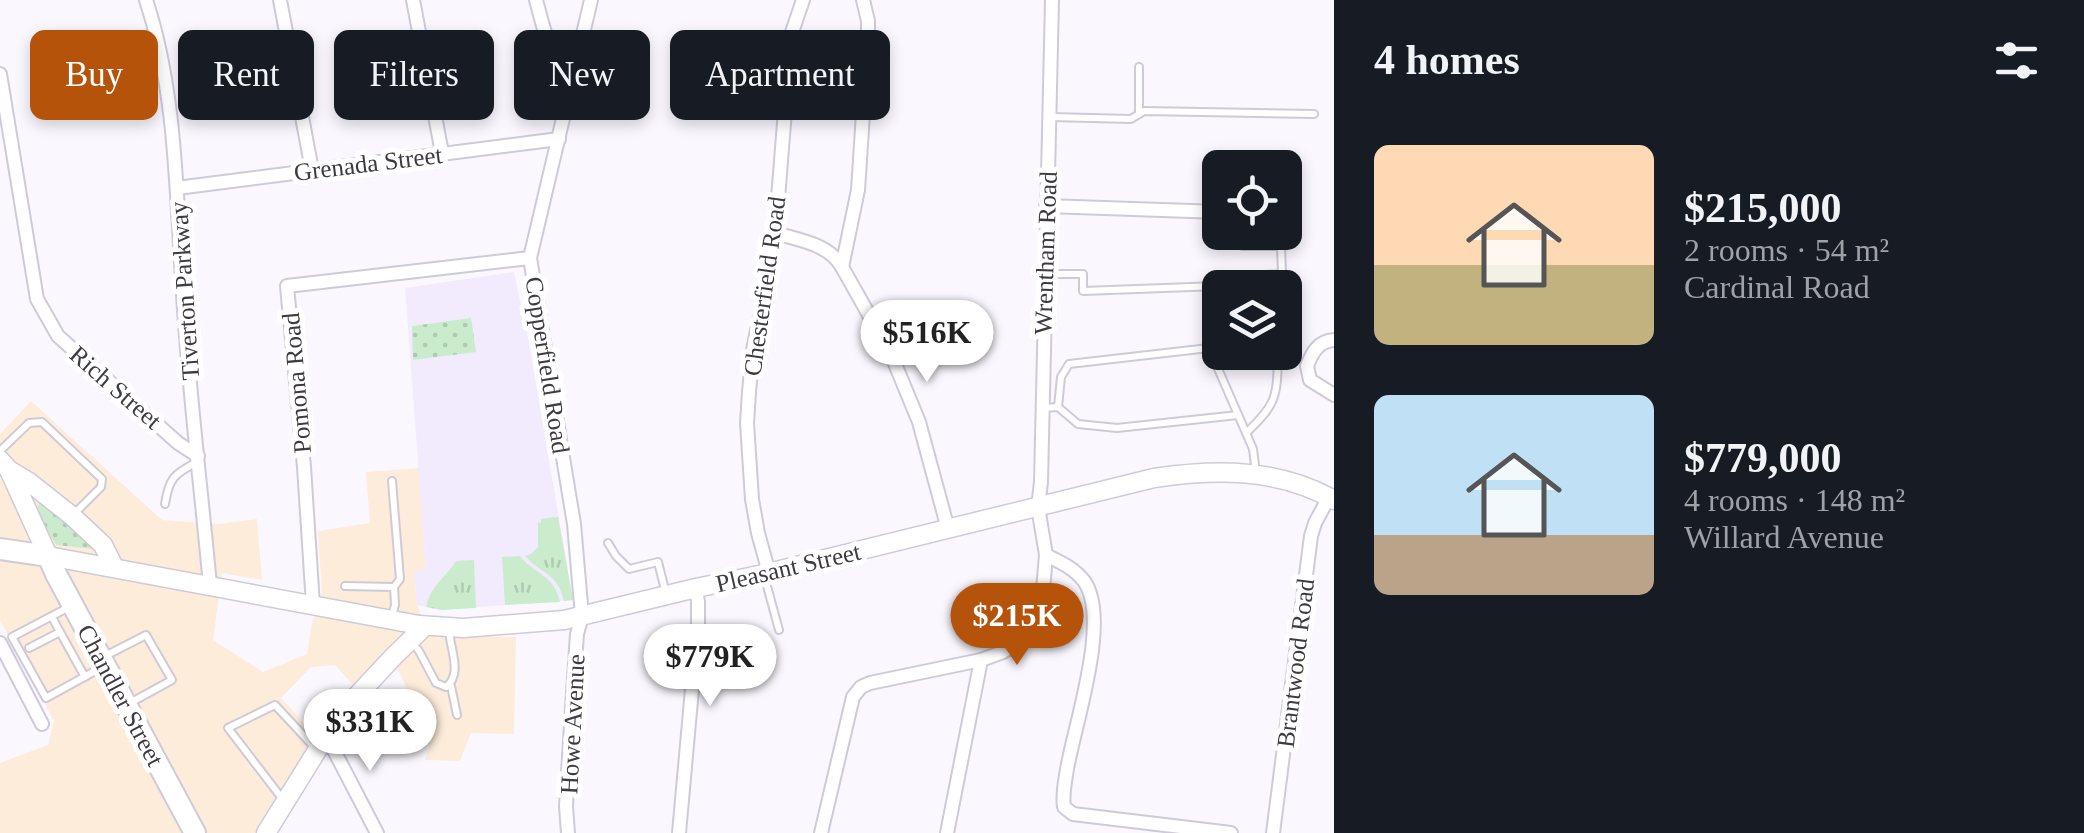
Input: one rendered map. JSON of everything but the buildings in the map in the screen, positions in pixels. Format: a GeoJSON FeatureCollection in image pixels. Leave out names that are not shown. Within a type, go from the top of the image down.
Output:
{"type":"FeatureCollection","features":[{"type":"Feature","properties":{"kind":"main road"},"geometry":{"type":"LineString","coordinates":[[4,465],[72,516],[103,545],[114,567]]}},
{"type":"Feature","properties":{"kind":"main road"},"geometry":{"type":"LineString","coordinates":[[4,465],[48,556]]}},
{"type":"Feature","properties":{"kind":"main road","name":"Pleasant Street"},"geometry":{"type":"LineString","coordinates":[[0,548],[449,628],[582,616],[1168,476],[1256,474],[1292,482],[1332,498]]}},
{"type":"Feature","properties":{"kind":"main road","name":"Chandler Street"},"geometry":{"type":"LineString","coordinates":[[48,556],[196,833]]}},
{"type":"Feature","properties":{"kind":"main road"},"geometry":{"type":"LineString","coordinates":[[266,833],[339,716],[425,626]]}},
{"type":"Feature","properties":{"kind":"street","name":"Tiverton Parkway"},"geometry":{"type":"LineString","coordinates":[[146,0],[169,111],[210,585]]}},
{"type":"Feature","properties":{"kind":"street"},"geometry":{"type":"LineString","coordinates":[[280,0],[312,170]]}},
{"type":"Feature","properties":{"kind":"street"},"geometry":{"type":"LineString","coordinates":[[413,0],[442,153]]}},
{"type":"Feature","properties":{"kind":"street"},"geometry":{"type":"LineString","coordinates":[[536,0],[545,30]]}},
{"type":"Feature","properties":{"kind":"street","name":"Copperfield Road"},"geometry":{"type":"LineString","coordinates":[[584,30],[590,0]]}},
{"type":"Feature","properties":{"kind":"street","name":"Chesterfield Road"},"geometry":{"type":"LineString","coordinates":[[767,574],[752,498],[747,424],[753,350],[774,249],[791,34],[803,0]]}},
{"type":"Feature","properties":{"kind":"street"},"geometry":{"type":"LineString","coordinates":[[842,267],[858,190],[868,37],[863,0]]}},
{"type":"Feature","properties":{"kind":"street","name":"Wrentham Road"},"geometry":{"type":"LineString","coordinates":[[821,833],[845,726],[853,697],[861,687],[1003,652],[1034,627],[1041,613],[1046,555],[1038,507],[1052,0]]}},
{"type":"Feature","properties":{"kind":"street","name":"Rich Street"},"geometry":{"type":"LineString","coordinates":[[0,74],[36,298],[58,336],[198,459]]}},
{"type":"Feature","properties":{"kind":"street","name":"Copperfield Road"},"geometry":{"type":"LineString","coordinates":[[564,120],[530,258],[574,524],[582,616]]}},
{"type":"Feature","properties":{"kind":"street","name":"Grenada Street"},"geometry":{"type":"LineString","coordinates":[[176,188],[560,139]]}},
{"type":"Feature","properties":{"kind":"street"},"geometry":{"type":"LineString","coordinates":[[1046,206],[1202,211]]}},
{"type":"Feature","properties":{"kind":"street"},"geometry":{"type":"LineString","coordinates":[[775,233],[812,243],[836,256],[892,354],[919,422],[948,529]]}},
{"type":"Feature","properties":{"kind":"street","name":"Pomona Road"},"geometry":{"type":"LineString","coordinates":[[313,605],[286,286],[530,258]]}},
{"type":"Feature","properties":{"kind":"street"},"geometry":{"type":"LineString","coordinates":[[1334,340],[1316,347],[1306,366],[1310,380],[1334,395]]}},
{"type":"Feature","properties":{"kind":"street","name":"Brantwood Road"},"geometry":{"type":"LineString","coordinates":[[1273,833],[1311,536],[1332,498]]}},
{"type":"Feature","properties":{"kind":"street"},"geometry":{"type":"LineString","coordinates":[[1046,555],[1076,572],[1086,584],[1095,613],[1092,653],[1071,744],[1063,804],[1068,812],[1231,833]]}},
{"type":"Feature","properties":{"kind":"street"},"geometry":{"type":"LineString","coordinates":[[679,833],[698,623],[696,588]]}},
{"type":"Feature","properties":{"kind":"street","name":"Howe Avenue"},"geometry":{"type":"LineString","coordinates":[[568,833],[573,692],[582,616]]}},
{"type":"Feature","properties":{"kind":"street"},"geometry":{"type":"LineString","coordinates":[[0,643],[42,724]]}},
{"type":"Feature","properties":{"kind":"street"},"geometry":{"type":"LineString","coordinates":[[947,833],[981,660]]}},
{"type":"Feature","properties":{"kind":"street"},"geometry":{"type":"LineString","coordinates":[[321,742],[377,833]]}},
{"type":"Feature","properties":{"kind":"lane"},"geometry":{"type":"LineString","coordinates":[[1139,67],[1139,114]]}},
{"type":"Feature","properties":{"kind":"lane"},"geometry":{"type":"LineString","coordinates":[[1050,116],[1131,119],[1144,111],[1314,114]]}},
{"type":"Feature","properties":{"kind":"lane"},"geometry":{"type":"LineString","coordinates":[[1044,274],[1083,274],[1083,290],[1202,286]]}},
{"type":"Feature","properties":{"kind":"lane"},"geometry":{"type":"LineString","coordinates":[[1058,407],[1061,377],[1069,364],[1209,348],[1253,449],[1256,474]]}},
{"type":"Feature","properties":{"kind":"lane"},"geometry":{"type":"LineString","coordinates":[[1246,433],[1266,414],[1277,393],[1278,370]]}},
{"type":"Feature","properties":{"kind":"lane"},"geometry":{"type":"LineString","coordinates":[[1041,408],[1058,407],[1078,424],[1117,428],[1238,416]]}},
{"type":"Feature","properties":{"kind":"lane"},"geometry":{"type":"LineString","coordinates":[[0,451],[29,422],[42,422],[102,478],[101,486],[72,516]]}},
{"type":"Feature","properties":{"kind":"lane"},"geometry":{"type":"LineString","coordinates":[[166,504],[168,482],[198,459]]}},
{"type":"Feature","properties":{"kind":"lane"},"geometry":{"type":"LineString","coordinates":[[391,620],[394,587],[400,579],[392,481]]}},
{"type":"Feature","properties":{"kind":"lane"},"geometry":{"type":"LineString","coordinates":[[608,543],[629,568],[658,562],[666,595]]}},
{"type":"Feature","properties":{"kind":"lane"},"geometry":{"type":"LineString","coordinates":[[767,574],[779,630]]}},
{"type":"Feature","properties":{"kind":"lane"},"geometry":{"type":"LineString","coordinates":[[344,586],[394,587]]}},
{"type":"Feature","properties":{"kind":"lane"},"geometry":{"type":"LineString","coordinates":[[72,605],[12,637],[46,698],[146,636],[172,680],[126,705]]}},
{"type":"Feature","properties":{"kind":"lane"},"geometry":{"type":"LineString","coordinates":[[52,617],[84,677]]}},
{"type":"Feature","properties":{"kind":"lane"},"geometry":{"type":"LineString","coordinates":[[449,628],[456,676],[450,686],[456,714]]}},
{"type":"Feature","properties":{"kind":"lane"},"geometry":{"type":"LineString","coordinates":[[29,648],[60,632]]}},
{"type":"Feature","properties":{"kind":"lane"},"geometry":{"type":"LineString","coordinates":[[410,640],[436,684],[450,686]]}},
{"type":"Feature","properties":{"kind":"lane"},"geometry":{"type":"LineString","coordinates":[[284,802],[228,728],[275,704],[321,742]]}},
{"type":"Feature","properties":{"kind":"shaded area"},"geometry":{"type":"Polygon","coordinates":[[[514,272],[573,600],[441,610],[417,605],[414,571],[426,569],[405,288],[514,272]]]}},
{"type":"Feature","properties":{"kind":"shaded area"},"geometry":{"type":"Polygon","coordinates":[[[31,401],[162,520],[218,524],[257,519],[262,580],[222,573],[213,640],[263,672],[307,654],[322,593],[318,531],[370,523],[366,472],[419,468],[426,570],[414,571],[417,605],[430,636],[516,637],[514,734],[471,733],[460,761],[425,760],[429,747],[425,726],[398,670],[376,666],[355,687],[335,665],[311,667],[281,698],[317,737],[265,816],[277,833],[0,833],[0,763],[48,745],[54,721],[0,620],[0,434],[31,401]]]}},
{"type":"Feature","properties":{"kind":"green space"},"geometry":{"type":"Polygon","coordinates":[[[471,318],[476,352],[413,360],[412,326],[471,318]]]}},
{"type":"Feature","properties":{"kind":"green space"},"geometry":{"type":"Polygon","coordinates":[[[42,501],[89,539],[94,549],[56,545],[35,509],[42,501]]]}},
{"type":"Feature","properties":{"kind":"green space"},"geometry":{"type":"Polygon","coordinates":[[[558,517],[573,600],[564,601],[553,579],[525,556],[538,547],[541,519],[558,517]]]}},
{"type":"Feature","properties":{"kind":"green space"},"geometry":{"type":"Polygon","coordinates":[[[520,556],[549,580],[560,602],[505,605],[502,557],[520,556]]]}},
{"type":"Feature","properties":{"kind":"green space"},"geometry":{"type":"Polygon","coordinates":[[[474,560],[476,608],[426,607],[435,587],[456,561],[474,560]]]}}]}
